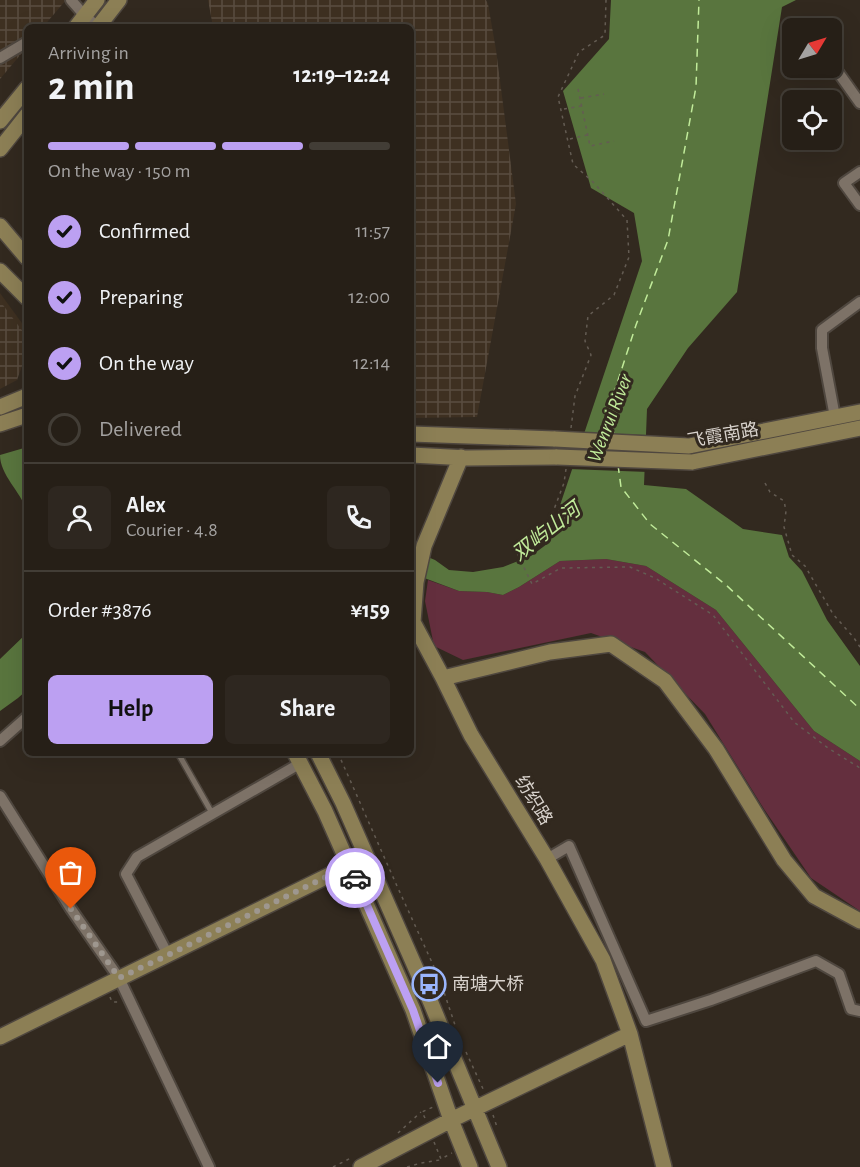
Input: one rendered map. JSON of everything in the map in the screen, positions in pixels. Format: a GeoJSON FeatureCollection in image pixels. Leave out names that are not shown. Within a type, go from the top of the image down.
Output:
{"type":"FeatureCollection","features":[{"type":"Feature","properties":{"kind":"main road"},"geometry":{"type":"LineString","coordinates":[[81,22],[97,0]]}},
{"type":"Feature","properties":{"kind":"main road"},"geometry":{"type":"LineString","coordinates":[[100,24],[119,0]]}},
{"type":"Feature","properties":{"kind":"main road"},"geometry":{"type":"LineString","coordinates":[[0,121],[24,92]]}},
{"type":"Feature","properties":{"kind":"main road"},"geometry":{"type":"LineString","coordinates":[[0,148],[24,119]]}},
{"type":"Feature","properties":{"kind":"main road"},"geometry":{"type":"LineString","coordinates":[[0,225],[24,254]]}},
{"type":"Feature","properties":{"kind":"main road"},"geometry":{"type":"LineString","coordinates":[[0,271],[24,295]]}},
{"type":"Feature","properties":{"kind":"main road"},"geometry":{"type":"LineString","coordinates":[[0,407],[24,396]]}},
{"type":"Feature","properties":{"kind":"main road","name":"飞霞南路"},"geometry":{"type":"LineString","coordinates":[[414,435],[689,446],[860,412]]}},
{"type":"Feature","properties":{"kind":"main road"},"geometry":{"type":"LineString","coordinates":[[0,424],[24,416]]}},
{"type":"Feature","properties":{"kind":"main road","name":"飞霞南路"},"geometry":{"type":"LineString","coordinates":[[414,455],[692,462],[860,428]]}},
{"type":"Feature","properties":{"kind":"main road","name":"纺织路"},"geometry":{"type":"LineString","coordinates":[[414,609],[416,582],[424,546],[461,457]]}},
{"type":"Feature","properties":{"kind":"main road","name":"纺织路"},"geometry":{"type":"LineString","coordinates":[[414,624],[471,735],[547,859],[603,960],[630,1034],[664,1167]]}},
{"type":"Feature","properties":{"kind":"main road"},"geometry":{"type":"LineString","coordinates":[[443,678],[550,652],[610,644],[665,681],[716,749],[784,860],[814,896],[860,921]]}},
{"type":"Feature","properties":{"kind":"main road"},"geometry":{"type":"LineString","coordinates":[[320,756],[343,803],[431,1003],[499,1167]]}},
{"type":"Feature","properties":{"kind":"main road"},"geometry":{"type":"LineString","coordinates":[[298,758],[350,865],[413,1010],[451,1120],[470,1167]]}},
{"type":"Feature","properties":{"kind":"main road"},"geometry":{"type":"LineString","coordinates":[[0,1037],[350,865]]}},
{"type":"Feature","properties":{"kind":"main road"},"geometry":{"type":"LineString","coordinates":[[357,1162],[474,1110],[630,1034]]}},
{"type":"Feature","properties":{"kind":"street"},"geometry":{"type":"LineString","coordinates":[[71,0],[81,22]]}},
{"type":"Feature","properties":{"kind":"street"},"geometry":{"type":"LineString","coordinates":[[0,58],[24,44]]}},
{"type":"Feature","properties":{"kind":"street"},"geometry":{"type":"LineString","coordinates":[[842,78],[860,103]]}},
{"type":"Feature","properties":{"kind":"street"},"geometry":{"type":"LineString","coordinates":[[860,172],[844,183],[860,205]]}},
{"type":"Feature","properties":{"kind":"street"},"geometry":{"type":"LineString","coordinates":[[835,417],[822,348],[822,330],[860,302]]}},
{"type":"Feature","properties":{"kind":"street"},"geometry":{"type":"LineString","coordinates":[[0,741],[24,720]]}},
{"type":"Feature","properties":{"kind":"street"},"geometry":{"type":"LineString","coordinates":[[168,955],[126,874],[136,857],[213,813],[298,758]]}},
{"type":"Feature","properties":{"kind":"street"},"geometry":{"type":"LineString","coordinates":[[0,796],[71,909],[119,978],[209,1167]]}},
{"type":"Feature","properties":{"kind":"street"},"geometry":{"type":"LineString","coordinates":[[547,859],[569,846],[646,1021],[711,1000],[816,961],[839,974],[851,1009],[860,1011]]}},
{"type":"Feature","properties":{"kind":"lane"},"geometry":{"type":"LineString","coordinates":[[180,756],[213,813]]}},
{"type":"Feature","properties":{"kind":"path"},"geometry":{"type":"LineString","coordinates":[[571,429],[575,396],[591,356],[585,341],[588,316],[614,295],[629,257],[627,220],[594,183],[573,164],[558,97],[579,52],[605,35],[606,0]]}},
{"type":"Feature","properties":{"kind":"path"},"geometry":{"type":"LineString","coordinates":[[578,88],[590,146],[614,141]]}},
{"type":"Feature","properties":{"kind":"path"},"geometry":{"type":"LineString","coordinates":[[580,98],[604,94]]}},
{"type":"Feature","properties":{"kind":"path"},"geometry":{"type":"LineString","coordinates":[[564,109],[582,106]]}},
{"type":"Feature","properties":{"kind":"path"},"geometry":{"type":"LineString","coordinates":[[570,139],[588,135]]}},
{"type":"Feature","properties":{"kind":"path"},"geometry":{"type":"LineString","coordinates":[[562,459],[564,483],[542,541],[517,553],[532,584],[561,568],[630,567],[656,578],[713,615],[794,722],[828,748],[860,768]]}},
{"type":"Feature","properties":{"kind":"path"},"geometry":{"type":"LineString","coordinates":[[765,483],[770,492],[784,501],[786,511],[784,527],[792,555],[805,566],[833,614],[860,647]]}},
{"type":"Feature","properties":{"kind":"path"},"geometry":{"type":"LineString","coordinates":[[339,756],[440,980],[455,1025]]}},
{"type":"Feature","properties":{"kind":"path"},"geometry":{"type":"LineString","coordinates":[[467,1054],[489,1102],[498,1130]]}},
{"type":"Feature","properties":{"kind":"path"},"geometry":{"type":"LineString","coordinates":[[391,1138],[422,1112]]}},
{"type":"Feature","properties":{"kind":"path"},"geometry":{"type":"LineString","coordinates":[[407,1167],[421,1162],[441,1160]]}},
{"type":"Feature","properties":{"kind":"path"},"geometry":{"type":"LineString","coordinates":[[333,1167],[357,1162]]}},
{"type":"Feature","properties":{"kind":"shaded area"},"geometry":{"type":"Polygon","coordinates":[[[0,0],[66,0],[46,24],[24,24],[24,51],[0,79],[0,0]]]}},
{"type":"Feature","properties":{"kind":"shaded area"},"geometry":{"type":"Polygon","coordinates":[[[208,0],[486,0],[496,50],[516,204],[477,417],[414,418],[414,24],[212,24],[208,0]]]}},
{"type":"Feature","properties":{"kind":"shaded area"},"geometry":{"type":"Polygon","coordinates":[[[0,293],[24,326],[24,347],[0,365],[0,293]]]}},
{"type":"Feature","properties":{"kind":"shaded area"},"geometry":{"type":"Polygon","coordinates":[[[0,301],[24,333],[24,360],[17,380],[0,389],[0,301]]]}},
{"type":"Feature","properties":{"kind":"shaded area"},"geometry":{"type":"Polygon","coordinates":[[[606,559],[646,566],[716,610],[814,731],[860,761],[860,911],[811,878],[764,809],[705,714],[645,652],[591,633],[463,660],[434,646],[425,601],[428,580],[459,591],[503,595],[560,561],[606,559]]]}},
{"type":"Feature","properties":{"kind":"water","name":"Wenrui River"},"geometry":{"type":"Polygon","coordinates":[[[611,0],[796,0],[782,7],[737,292],[688,348],[647,409],[644,485],[686,489],[743,529],[782,535],[789,557],[802,571],[827,620],[860,666],[860,761],[814,731],[716,610],[646,566],[606,559],[560,561],[503,595],[459,591],[414,574],[414,551],[435,560],[449,570],[473,572],[503,567],[531,556],[547,544],[642,261],[634,213],[591,188],[563,91],[609,39],[611,0]]]}},
{"type":"Feature","properties":{"kind":"water"},"geometry":{"type":"Polygon","coordinates":[[[24,448],[24,504],[3,470],[0,455],[24,448]]]}},
{"type":"Feature","properties":{"kind":"water"},"geometry":{"type":"Polygon","coordinates":[[[24,636],[24,693],[0,711],[0,659],[24,636]]]}},
{"type":"Feature","properties":{"kind":"pier"},"geometry":{"type":"Polygon","coordinates":[[[581,434],[649,435],[648,472],[569,469],[581,434]]]}},
{"type":"Feature","properties":{"kind":"ferry route"},"geometry":{"type":"LineString","coordinates":[[614,436],[610,405],[636,325],[668,240],[696,87],[699,0]]}},
{"type":"Feature","properties":{"kind":"ferry route"},"geometry":{"type":"LineString","coordinates":[[618,465],[621,487],[650,524],[726,585],[860,709]]}},
{"type":"Feature","properties":{"kind":"way so far"},"geometry":{"type":"LineString","coordinates":[[71,909],[119,978],[350,865],[355,878]]}},
{"type":"Feature","properties":{"kind":"place","name":"南塘大桥"},"geometry":{"type":"Point","coordinates":[429,984]}},
{"type":"Feature","properties":{"kind":"route"},"geometry":{"type":"LineString","coordinates":[[355,878],[413,1010],[438,1083]]}},
{"type":"Feature","properties":{"kind":"water label","name":"双屿山河"},"geometry":{"type":"Point","coordinates":[546,531]}}]}
